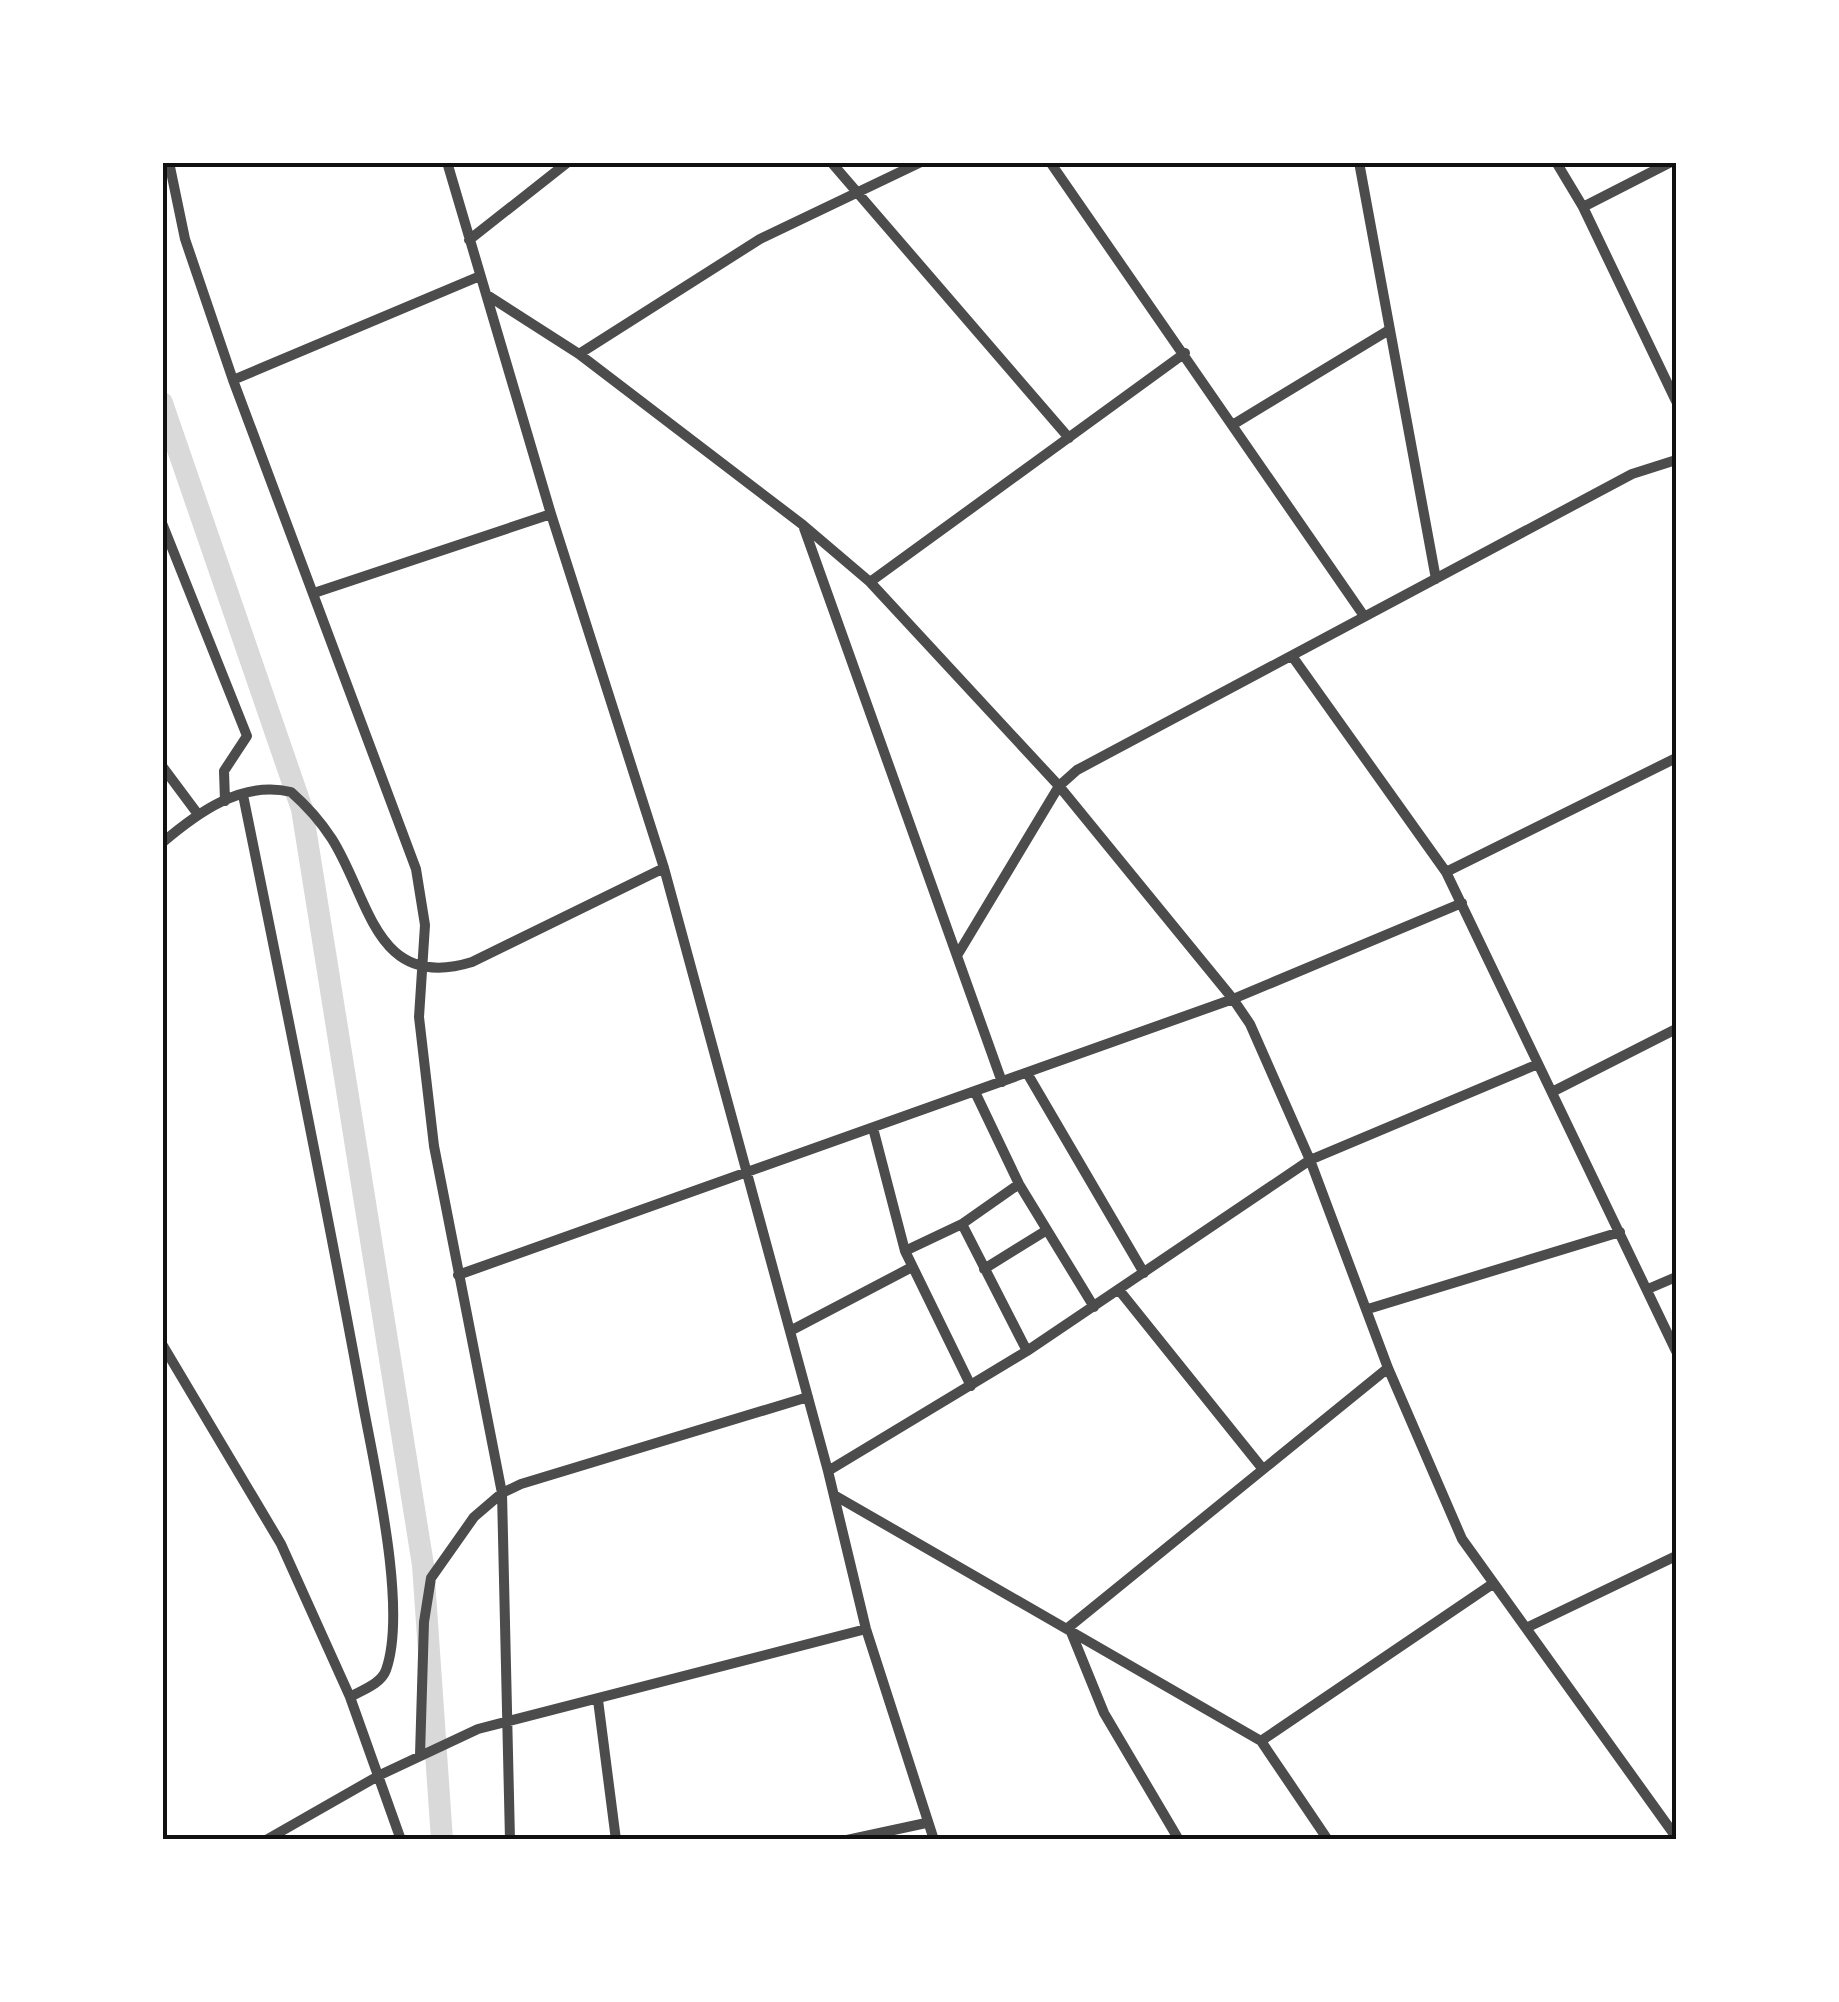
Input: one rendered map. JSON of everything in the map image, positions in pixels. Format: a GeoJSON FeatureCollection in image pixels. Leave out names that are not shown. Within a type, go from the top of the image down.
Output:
{"type":"FeatureCollection","features":[{"type":"Feature","properties":{"kind":"street"},"geometry":{"type":"LineString","coordinates":[[169,162],[185,239],[234,380],[410,847],[425,925],[421,1040],[458,1276],[502,1493],[510,1840]]}},
{"type":"Feature","properties":{"kind":"street"},"geometry":{"type":"LineString","coordinates":[[447,162],[551,514],[664,868],[828,1471],[866,1629],[934,1840]]}},
{"type":"Feature","properties":{"kind":"street"},"geometry":{"type":"LineString","coordinates":[[469,240],[568,162]]}},
{"type":"Feature","properties":{"kind":"street"},"geometry":{"type":"LineString","coordinates":[[831,162],[1069,438]]}},
{"type":"Feature","properties":{"kind":"street"},"geometry":{"type":"LineString","coordinates":[[579,354],[719,262],[786,224],[921,162]]}},
{"type":"Feature","properties":{"kind":"street"},"geometry":{"type":"LineString","coordinates":[[1050,162],[1364,616]]}},
{"type":"Feature","properties":{"kind":"street"},"geometry":{"type":"LineString","coordinates":[[1374,162],[1359,165],[1436,579]]}},
{"type":"Feature","properties":{"kind":"street"},"geometry":{"type":"LineString","coordinates":[[1556,162],[1583,208],[1676,400]]}},
{"type":"Feature","properties":{"kind":"street"},"geometry":{"type":"LineString","coordinates":[[1583,208],[1671,162]]}},
{"type":"Feature","properties":{"kind":"street"},"geometry":{"type":"LineString","coordinates":[[234,380],[480,276]]}},
{"type":"Feature","properties":{"kind":"street"},"geometry":{"type":"LineString","coordinates":[[487,294],[579,354],[803,525],[870,582],[1059,786],[1233,999],[1250,1024],[1310,1160],[1388,1368],[1462,1539],[1491,1585],[1676,1837]]}},
{"type":"Feature","properties":{"kind":"street"},"geometry":{"type":"LineString","coordinates":[[1234,424],[1389,330]]}},
{"type":"Feature","properties":{"kind":"street"},"geometry":{"type":"LineString","coordinates":[[870,582],[1184,353]]}},
{"type":"Feature","properties":{"kind":"street"},"geometry":{"type":"LineString","coordinates":[[958,954],[1059,786],[1094,760],[1632,474],[1675,463]]}},
{"type":"Feature","properties":{"kind":"street"},"geometry":{"type":"LineString","coordinates":[[314,593],[551,514]]}},
{"type":"Feature","properties":{"kind":"street"},"geometry":{"type":"LineString","coordinates":[[162,524],[248,736],[224,771],[225,801]]}},
{"type":"Feature","properties":{"kind":"street"},"geometry":{"type":"LineString","coordinates":[[803,525],[1002,1082]]}},
{"type":"Feature","properties":{"kind":"street"},"geometry":{"type":"LineString","coordinates":[[1292,656],[1446,872],[1676,1352]]}},
{"type":"Feature","properties":{"kind":"street"},"geometry":{"type":"LineString","coordinates":[[1446,872],[1676,758]]}},
{"type":"Feature","properties":{"kind":"street"},"geometry":{"type":"LineString","coordinates":[[162,766],[197,813]]}},
{"type":"Feature","properties":{"kind":"street"},"geometry":{"type":"LineString","coordinates":[[162,843],[197,813],[225,801],[279,789],[291,792],[307,806],[332,840],[384,942],[406,960],[423,967],[454,968],[472,962],[664,868]]}},
{"type":"Feature","properties":{"kind":"street"},"geometry":{"type":"LineString","coordinates":[[243,795],[334,1246],[385,1536],[392,1632],[386,1671],[350,1697]]}},
{"type":"Feature","properties":{"kind":"street"},"geometry":{"type":"LineString","coordinates":[[458,1276],[1233,999],[1462,903]]}},
{"type":"Feature","properties":{"kind":"street"},"geometry":{"type":"LineString","coordinates":[[1552,1092],[1676,1030]]}},
{"type":"Feature","properties":{"kind":"street"},"geometry":{"type":"LineString","coordinates":[[828,1471],[972,1386],[1310,1160],[1538,1064]]}},
{"type":"Feature","properties":{"kind":"street"},"geometry":{"type":"LineString","coordinates":[[1028,1073],[1144,1273]]}},
{"type":"Feature","properties":{"kind":"street"},"geometry":{"type":"LineString","coordinates":[[974,1092],[1020,1184],[1094,1307]]}},
{"type":"Feature","properties":{"kind":"street"},"geometry":{"type":"LineString","coordinates":[[873,1128],[905,1251],[972,1386]]}},
{"type":"Feature","properties":{"kind":"street"},"geometry":{"type":"LineString","coordinates":[[905,1251],[962,1224],[1020,1184]]}},
{"type":"Feature","properties":{"kind":"street"},"geometry":{"type":"LineString","coordinates":[[962,1224],[1026,1351]]}},
{"type":"Feature","properties":{"kind":"street"},"geometry":{"type":"LineString","coordinates":[[984,1269],[1046,1230]]}},
{"type":"Feature","properties":{"kind":"street"},"geometry":{"type":"LineString","coordinates":[[1368,1309],[1620,1232]]}},
{"type":"Feature","properties":{"kind":"street"},"geometry":{"type":"LineString","coordinates":[[790,1331],[912,1267]]}},
{"type":"Feature","properties":{"kind":"street"},"geometry":{"type":"LineString","coordinates":[[1648,1290],[1676,1277]]}},
{"type":"Feature","properties":{"kind":"street"},"geometry":{"type":"LineString","coordinates":[[1119,1290],[1262,1468]]}},
{"type":"Feature","properties":{"kind":"street"},"geometry":{"type":"LineString","coordinates":[[162,1344],[281,1544],[350,1697],[402,1840]]}},
{"type":"Feature","properties":{"kind":"street"},"geometry":{"type":"LineString","coordinates":[[1068,1626],[1388,1368]]}},
{"type":"Feature","properties":{"kind":"street"},"geometry":{"type":"LineString","coordinates":[[420,1755],[424,1622],[431,1578],[458,1536],[502,1493],[808,1397]]}},
{"type":"Feature","properties":{"kind":"street"},"geometry":{"type":"LineString","coordinates":[[834,1494],[1261,1741],[1328,1840]]}},
{"type":"Feature","properties":{"kind":"street"},"geometry":{"type":"LineString","coordinates":[[1526,1628],[1676,1556]]}},
{"type":"Feature","properties":{"kind":"street"},"geometry":{"type":"LineString","coordinates":[[1261,1741],[1491,1585]]}},
{"type":"Feature","properties":{"kind":"street"},"geometry":{"type":"LineString","coordinates":[[1068,1626],[1104,1714],[1178,1840]]}},
{"type":"Feature","properties":{"kind":"street"},"geometry":{"type":"LineString","coordinates":[[266,1840],[420,1755],[508,1719],[598,1700],[866,1629]]}},
{"type":"Feature","properties":{"kind":"street"},"geometry":{"type":"LineString","coordinates":[[598,1700],[616,1840]]}},
{"type":"Feature","properties":{"kind":"street"},"geometry":{"type":"LineString","coordinates":[[846,1840],[926,1823]]}},
{"type":"Feature","properties":{"kind":"waterway"},"geometry":{"type":"LineString","coordinates":[[162,403],[302,809],[423,1565],[442,1840]]}}]}
